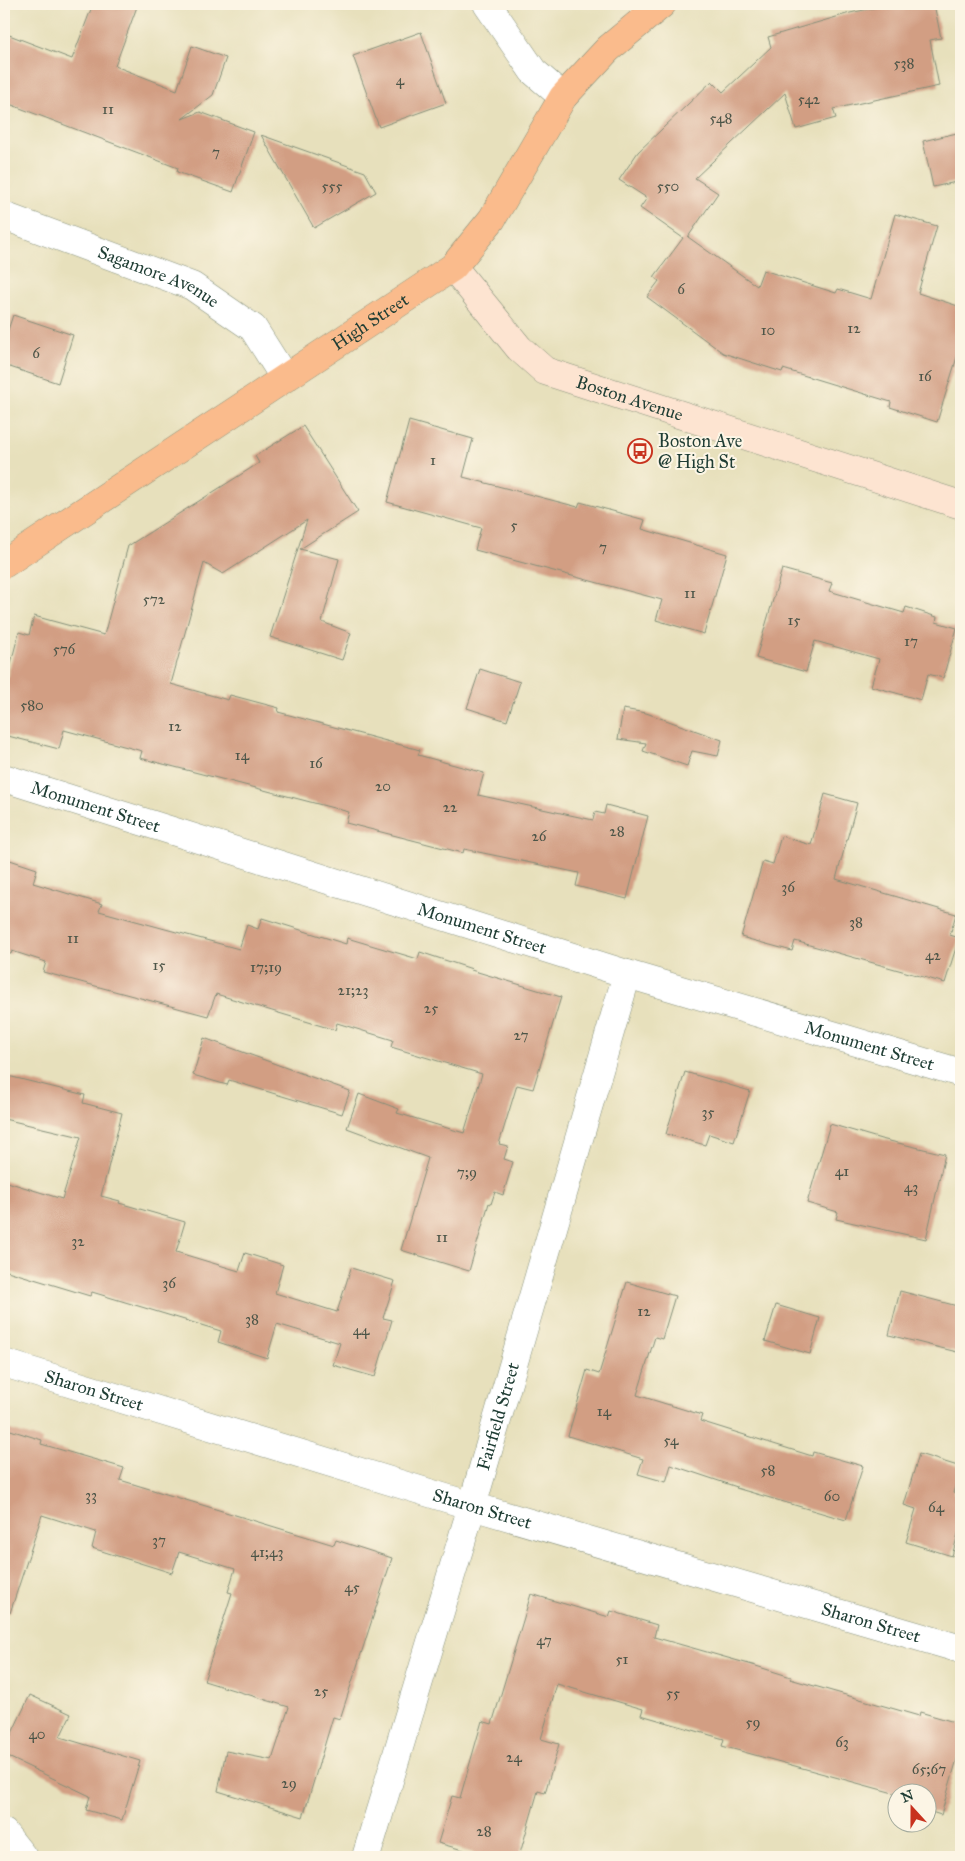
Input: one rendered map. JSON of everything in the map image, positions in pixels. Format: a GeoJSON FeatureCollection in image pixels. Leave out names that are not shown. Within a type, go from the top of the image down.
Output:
{"type":"FeatureCollection","features":[{"type":"Feature","properties":{"kind":"main road","name":"High Street"},"geometry":{"type":"LineString","coordinates":[[4,564],[453,267],[492,219],[563,97],[608,49],[662,4]]}},
{"type":"Feature","properties":{"kind":"main road","name":"Boston Avenue"},"geometry":{"type":"LineString","coordinates":[[453,267],[519,348],[545,371],[961,504]]}},
{"type":"Feature","properties":{"kind":"street"},"geometry":{"type":"LineString","coordinates":[[487,4],[533,71],[563,97]]}},
{"type":"Feature","properties":{"kind":"street","name":"Sagamore Avenue"},"geometry":{"type":"LineString","coordinates":[[4,216],[192,286],[253,328],[284,378]]}},
{"type":"Feature","properties":{"kind":"street","name":"Monument Street"},"geometry":{"type":"LineString","coordinates":[[4,778],[627,974],[961,1073]]}},
{"type":"Feature","properties":{"kind":"street","name":"Fairfield Street"},"geometry":{"type":"LineString","coordinates":[[366,1857],[472,1506],[627,974]]}},
{"type":"Feature","properties":{"kind":"street","name":"Sharon Street"},"geometry":{"type":"LineString","coordinates":[[4,1363],[472,1506],[961,1649]]}},
{"type":"Feature","properties":{"kind":"street"},"geometry":{"type":"LineString","coordinates":[[4,1832],[23,1857]]}},
{"type":"Feature","properties":{"kind":"building"},"geometry":{"type":"Polygon","coordinates":[[[93,4],[138,4],[115,66],[177,90],[192,46],[226,58],[213,95],[182,119],[200,112],[254,132],[233,192],[177,172],[178,168],[4,102],[4,33],[72,59],[93,4]]]}},
{"type":"Feature","properties":{"kind":"building"},"geometry":{"type":"Polygon","coordinates":[[[892,4],[934,4],[941,38],[930,40],[939,86],[833,109],[836,118],[796,129],[785,93],[695,178],[718,193],[688,237],[757,286],[763,270],[836,293],[838,289],[871,299],[895,214],[937,226],[918,293],[961,307],[961,344],[937,422],[890,407],[891,402],[783,369],[782,372],[723,353],[647,297],[659,281],[654,277],[683,238],[640,208],[647,198],[619,180],[638,152],[712,81],[723,92],[771,47],[768,37],[850,13],[892,4]]]}},
{"type":"Feature","properties":{"kind":"building"},"geometry":{"type":"Polygon","coordinates":[[[421,32],[446,103],[379,127],[353,56],[421,32]]]}},
{"type":"Feature","properties":{"kind":"building"},"geometry":{"type":"Polygon","coordinates":[[[961,132],[961,181],[933,187],[923,141],[961,132]]]}},
{"type":"Feature","properties":{"kind":"building"},"geometry":{"type":"Polygon","coordinates":[[[261,135],[365,172],[376,192],[314,228],[261,135]]]}},
{"type":"Feature","properties":{"kind":"building"},"geometry":{"type":"Polygon","coordinates":[[[13,315],[73,335],[58,383],[4,365],[4,342],[13,315]]]}},
{"type":"Feature","properties":{"kind":"building"},"geometry":{"type":"Polygon","coordinates":[[[409,421],[473,439],[463,477],[578,507],[580,502],[645,520],[642,529],[727,554],[704,634],[656,620],[662,600],[475,550],[481,528],[387,502],[409,421]]]}},
{"type":"Feature","properties":{"kind":"building"},"geometry":{"type":"Polygon","coordinates":[[[303,426],[358,512],[300,549],[339,559],[322,622],[351,633],[342,660],[270,637],[307,520],[223,574],[204,563],[171,684],[228,700],[230,695],[279,708],[278,712],[420,750],[418,755],[484,773],[478,795],[593,820],[595,812],[604,814],[606,805],[648,816],[627,899],[576,886],[579,873],[464,849],[463,853],[346,823],[349,812],[140,758],[142,751],[64,730],[59,749],[4,735],[4,690],[19,632],[29,635],[34,616],[104,635],[128,546],[259,463],[255,456],[303,426]]]}},
{"type":"Feature","properties":{"kind":"building"},"geometry":{"type":"Polygon","coordinates":[[[782,569],[832,583],[829,591],[904,613],[906,607],[937,617],[936,622],[957,628],[943,678],[928,674],[921,700],[871,686],[879,659],[815,641],[806,672],[756,658],[782,569]]]}},
{"type":"Feature","properties":{"kind":"building"},"geometry":{"type":"Polygon","coordinates":[[[480,669],[520,682],[507,721],[467,708],[480,669]]]}},
{"type":"Feature","properties":{"kind":"building"},"geometry":{"type":"Polygon","coordinates":[[[623,709],[646,713],[722,740],[718,756],[692,751],[687,766],[643,751],[646,743],[618,739],[623,709]]]}},
{"type":"Feature","properties":{"kind":"building"},"geometry":{"type":"Polygon","coordinates":[[[825,794],[857,803],[836,879],[956,914],[950,935],[959,938],[945,983],[795,941],[792,951],[741,937],[763,861],[773,864],[781,836],[811,845],[825,794]]]}},
{"type":"Feature","properties":{"kind":"building"},"geometry":{"type":"Polygon","coordinates":[[[4,858],[37,869],[33,883],[102,904],[99,911],[239,949],[247,925],[258,929],[262,918],[346,944],[347,938],[418,959],[420,952],[471,970],[561,997],[533,1089],[517,1085],[499,1144],[508,1146],[504,1159],[513,1162],[503,1195],[495,1192],[491,1204],[489,1203],[469,1271],[401,1250],[428,1158],[347,1128],[359,1094],[399,1109],[397,1113],[464,1133],[482,1074],[391,1047],[393,1040],[337,1023],[335,1030],[216,994],[208,1016],[43,972],[46,962],[12,951],[11,954],[4,953],[4,858]]]}},
{"type":"Feature","properties":{"kind":"building"},"geometry":{"type":"Polygon","coordinates":[[[204,1038],[350,1091],[342,1114],[229,1080],[227,1085],[193,1075],[204,1038]]]}},
{"type":"Feature","properties":{"kind":"building"},"geometry":{"type":"Polygon","coordinates":[[[685,1072],[750,1091],[734,1142],[709,1134],[705,1145],[666,1134],[685,1072]]]}},
{"type":"Feature","properties":{"kind":"building"},"geometry":{"type":"Polygon","coordinates":[[[4,1075],[85,1095],[83,1103],[122,1113],[101,1196],[185,1222],[176,1252],[239,1271],[245,1253],[283,1265],[275,1293],[337,1312],[351,1268],[395,1281],[383,1318],[392,1320],[375,1377],[333,1365],[340,1343],[277,1324],[267,1358],[218,1342],[221,1331],[92,1292],[90,1296],[4,1270],[4,1181],[62,1199],[81,1137],[4,1119],[4,1075]]]}},
{"type":"Feature","properties":{"kind":"building"},"geometry":{"type":"Polygon","coordinates":[[[830,1124],[881,1139],[945,1154],[926,1239],[836,1219],[838,1212],[807,1203],[830,1124]]]}},
{"type":"Feature","properties":{"kind":"building"},"geometry":{"type":"Polygon","coordinates":[[[627,1282],[675,1296],[662,1339],[655,1337],[637,1395],[702,1415],[700,1421],[812,1456],[813,1452],[863,1466],[846,1520],[736,1488],[671,1465],[666,1482],[638,1474],[643,1459],[568,1436],[587,1370],[599,1374],[627,1282]]]}},
{"type":"Feature","properties":{"kind":"building"},"geometry":{"type":"Polygon","coordinates":[[[900,1291],[961,1307],[961,1353],[889,1335],[900,1291]]]}},
{"type":"Feature","properties":{"kind":"building"},"geometry":{"type":"Polygon","coordinates":[[[776,1305],[820,1318],[810,1354],[765,1341],[776,1305]]]}},
{"type":"Feature","properties":{"kind":"building"},"geometry":{"type":"Polygon","coordinates":[[[4,1428],[42,1440],[41,1444],[124,1468],[120,1480],[334,1545],[336,1540],[392,1558],[340,1719],[333,1717],[303,1817],[218,1791],[226,1751],[272,1760],[289,1707],[204,1681],[232,1593],[228,1592],[235,1569],[179,1552],[172,1573],[92,1548],[96,1532],[42,1515],[10,1613],[4,1612],[4,1428]]]}},
{"type":"Feature","properties":{"kind":"building"},"geometry":{"type":"Polygon","coordinates":[[[919,1454],[961,1467],[953,1493],[961,1496],[961,1523],[952,1556],[906,1542],[916,1509],[904,1505],[919,1454]]]}},
{"type":"Feature","properties":{"kind":"building"},"geometry":{"type":"Polygon","coordinates":[[[531,1594],[609,1617],[611,1611],[657,1625],[654,1637],[919,1716],[920,1712],[961,1724],[961,1745],[941,1815],[938,1814],[938,1784],[888,1784],[888,1792],[722,1746],[724,1739],[641,1715],[643,1709],[557,1684],[541,1739],[559,1744],[545,1793],[538,1791],[519,1857],[488,1857],[438,1843],[452,1796],[460,1798],[482,1721],[492,1724],[531,1594]]]}},
{"type":"Feature","properties":{"kind":"building"},"geometry":{"type":"Polygon","coordinates":[[[30,1695],[71,1714],[60,1737],[140,1761],[122,1820],[86,1810],[90,1796],[4,1755],[4,1750],[30,1695]]]}},
{"type":"Feature","properties":{"kind":"place","name":"Boston Ave @ High St"},"geometry":{"type":"Point","coordinates":[640,451]}}]}
